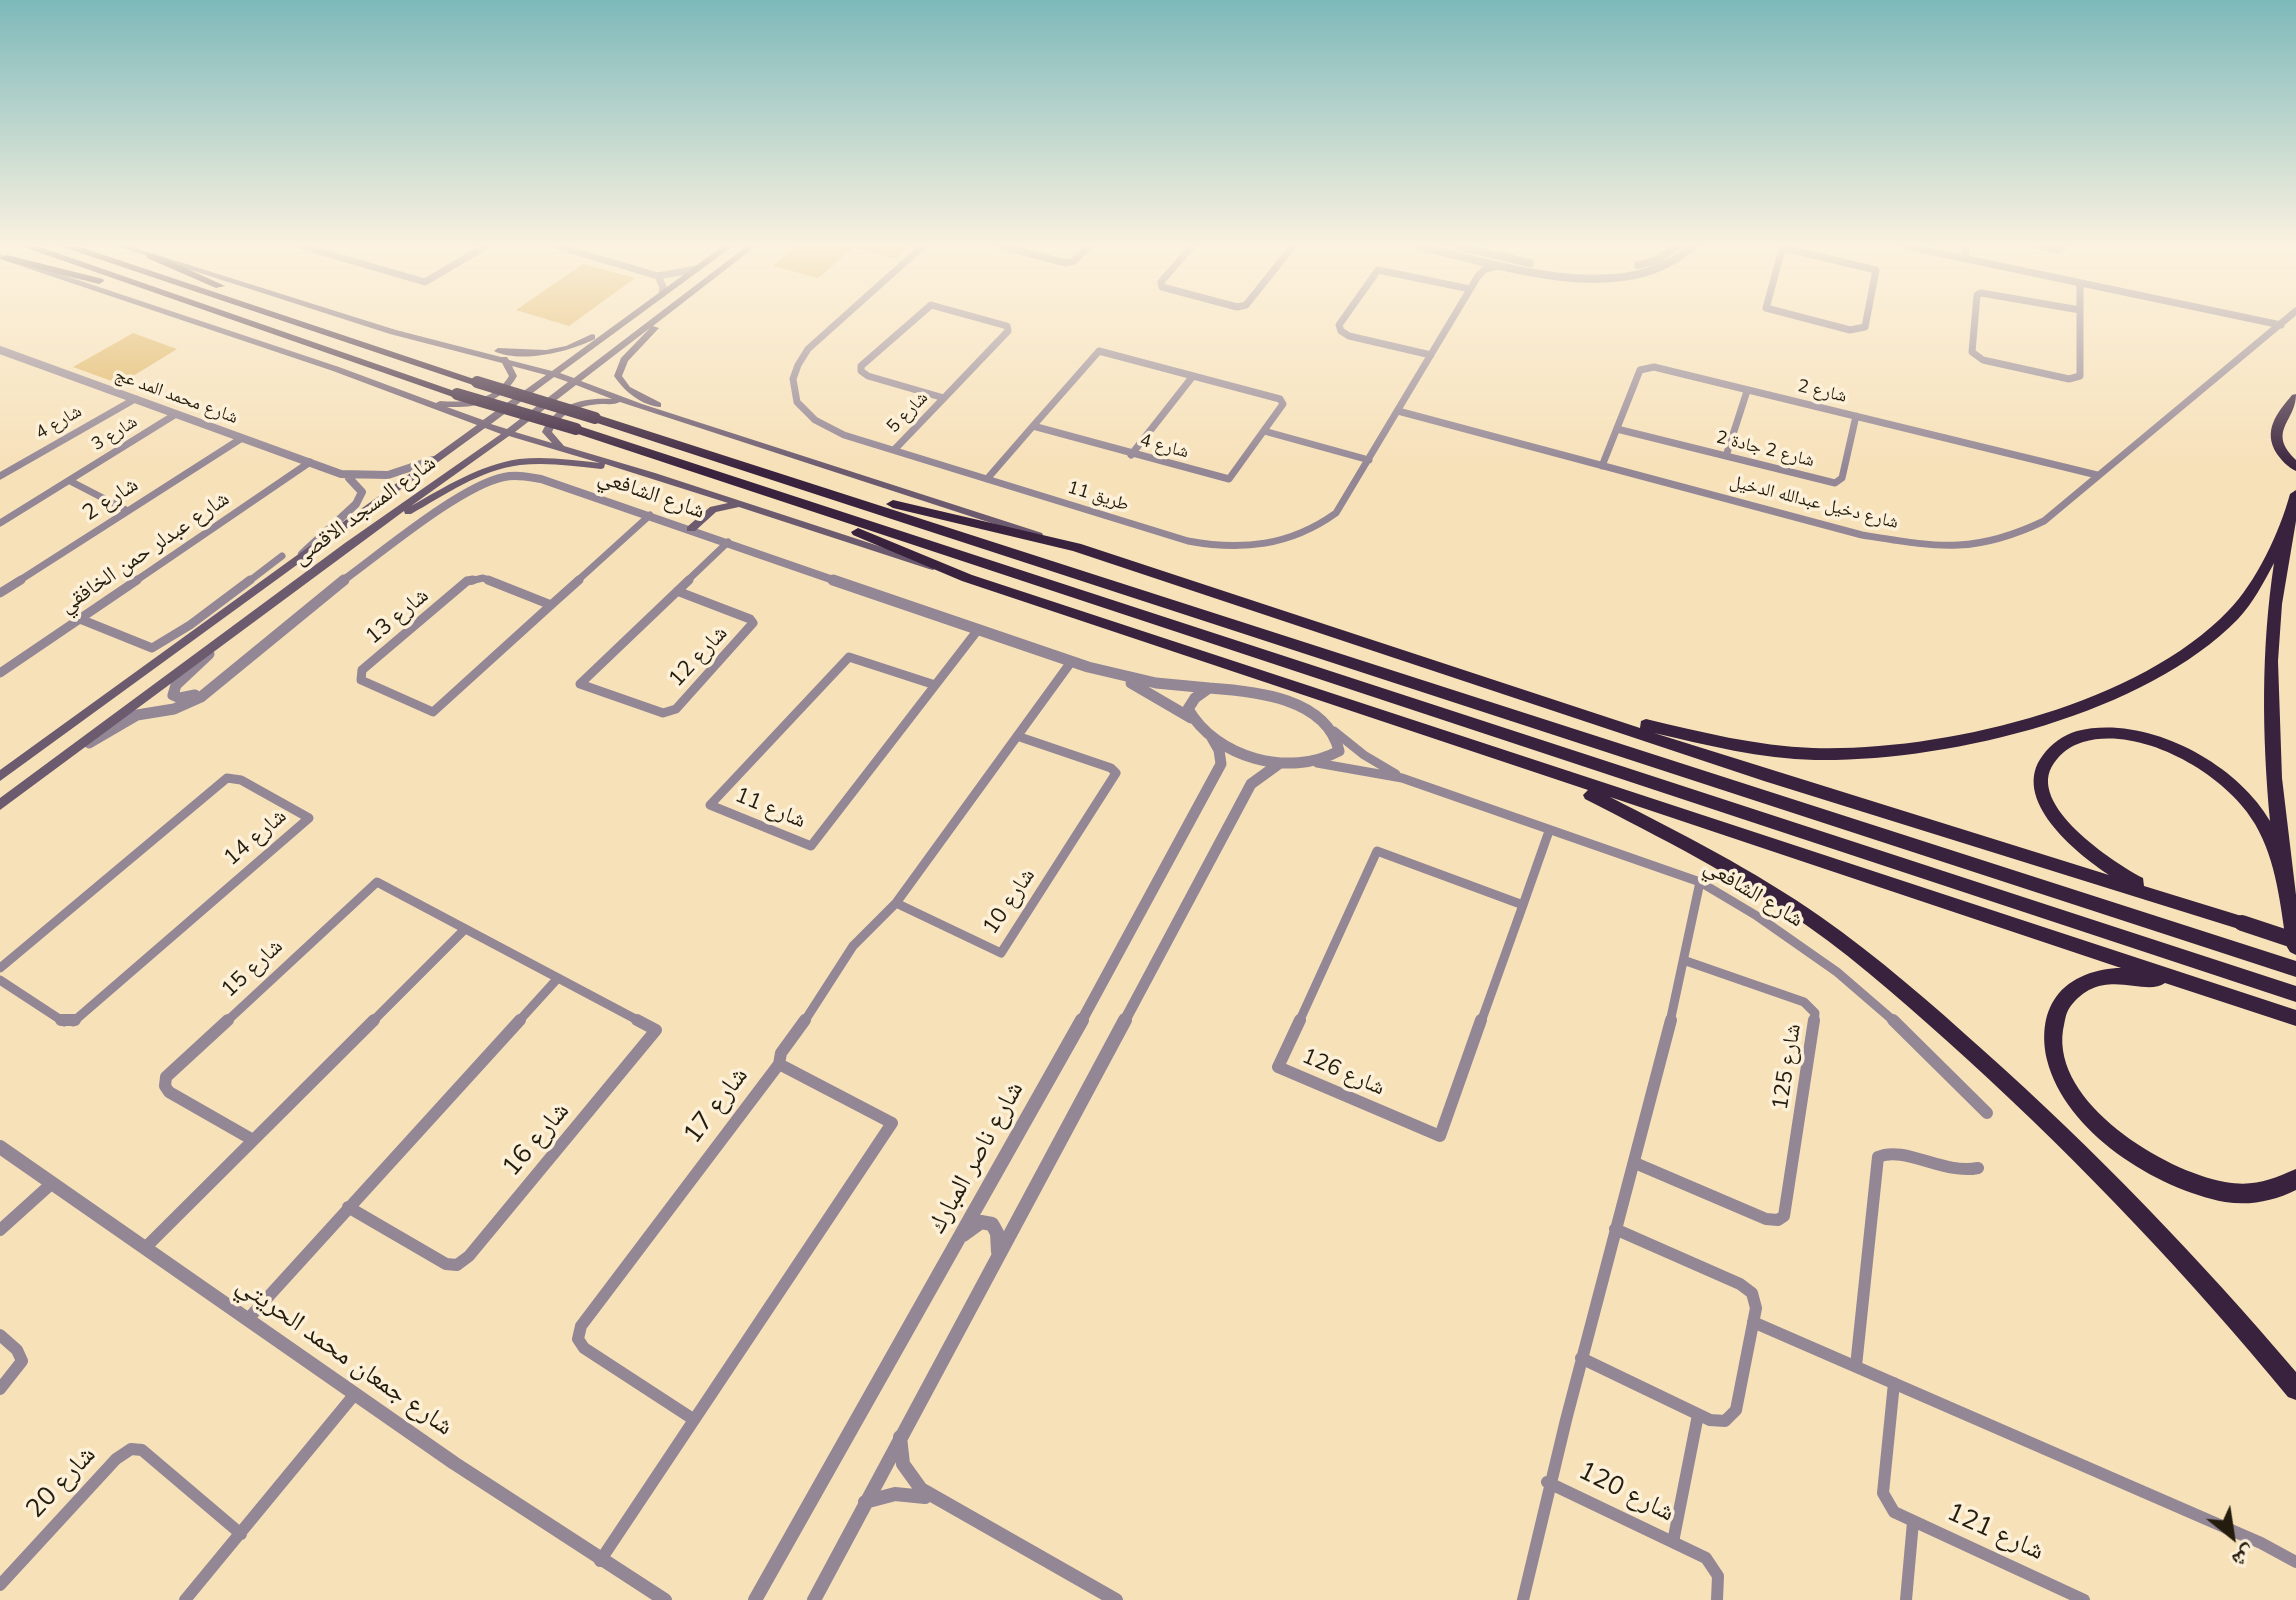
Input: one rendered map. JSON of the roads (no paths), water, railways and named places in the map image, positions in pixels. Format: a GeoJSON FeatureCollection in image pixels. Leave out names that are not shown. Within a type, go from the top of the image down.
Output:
{"type":"FeatureCollection","features":[{"type":"Feature","properties":{"kind":"highway"},"geometry":{"type":"LineString","coordinates":[[246,321],[457,394],[576,429],[2296,994]]}},
{"type":"Feature","properties":{"kind":"highway"},"geometry":{"type":"LineString","coordinates":[[296,321],[477,382],[798,483],[2296,969]]}},
{"type":"Feature","properties":{"kind":"highway"},"geometry":{"type":"LineString","coordinates":[[2296,398],[2277,424],[2275,439],[2279,449],[2296,467]]}},
{"type":"Feature","properties":{"kind":"highway"},"geometry":{"type":"LineString","coordinates":[[798,483],[1076,547],[1770,777],[2002,861],[2108,907]]}},
{"type":"Feature","properties":{"kind":"highway"},"geometry":{"type":"LineString","coordinates":[[2296,494],[2288,522],[2274,630],[2270,711],[2282,866],[2296,947]]}},
{"type":"Feature","properties":{"kind":"highway"},"geometry":{"type":"LineString","coordinates":[[782,497],[967,578],[1550,774],[1817,858],[2296,1018]]}},
{"type":"Feature","properties":{"kind":"highway"},"geometry":{"type":"LineString","coordinates":[[1556,705],[1742,746],[1813,754],[1888,751],[1987,734],[2073,708],[2113,692],[2200,644],[2247,598],[2288,522]]}},
{"type":"Feature","properties":{"kind":"highway"},"geometry":{"type":"LineString","coordinates":[[2202,911],[2123,876],[2088,853],[2064,830],[2050,809],[2043,786],[2044,767],[2056,749],[2079,738],[2118,735],[2156,742],[2190,756],[2224,778],[2252,806],[2266,827],[2282,866]]}},
{"type":"Feature","properties":{"kind":"highway"},"geometry":{"type":"LineString","coordinates":[[1550,774],[1680,841],[1793,907],[1911,998],[2005,1081],[2114,1186],[2228,1307],[2296,1389]]}},
{"type":"Feature","properties":{"kind":"highway"},"geometry":{"type":"LineString","coordinates":[[1770,777],[2296,941]]}},
{"type":"Feature","properties":{"kind":"highway"},"geometry":{"type":"LineString","coordinates":[[1817,858],[2131,941]]}},
{"type":"Feature","properties":{"kind":"highway"},"geometry":{"type":"LineString","coordinates":[[2189,982],[2113,976],[2091,981],[2071,992],[2058,1010],[2052,1036],[2055,1056],[2067,1085],[2108,1135],[2139,1159],[2175,1178],[2211,1190],[2250,1194],[2278,1189],[2296,1179]]}},
{"type":"Feature","properties":{"kind":"main road"},"geometry":{"type":"LineString","coordinates":[[193,321],[508,433],[652,475],[967,578]]}},
{"type":"Feature","properties":{"kind":"main road"},"geometry":{"type":"LineString","coordinates":[[365,321],[554,374],[696,425],[1076,547]]}},
{"type":"Feature","properties":{"kind":"main road"},"geometry":{"type":"LineString","coordinates":[[445,345],[525,354],[552,352],[583,342],[619,321]]}},
{"type":"Feature","properties":{"kind":"main road","name":"شارع المسجد الاقصى"},"geometry":{"type":"LineString","coordinates":[[0,776],[624,321]]}},
{"type":"Feature","properties":{"kind":"main road","name":"شارع المسجد الاقصى"},"geometry":{"type":"LineString","coordinates":[[0,805],[349,545],[508,433],[654,321]]}},
{"type":"Feature","properties":{"kind":"main road"},"geometry":{"type":"LineString","coordinates":[[662,321],[626,357],[618,376],[630,392],[696,425]]}},
{"type":"Feature","properties":{"kind":"main road"},"geometry":{"type":"LineString","coordinates":[[428,404],[466,404],[496,395],[512,379],[512,370],[504,359]]}},
{"type":"Feature","properties":{"kind":"main road"},"geometry":{"type":"LineString","coordinates":[[523,420],[558,385],[559,378],[554,374]]}},
{"type":"Feature","properties":{"kind":"main road"},"geometry":{"type":"LineString","coordinates":[[508,433],[502,427],[503,420],[538,385]]}},
{"type":"Feature","properties":{"kind":"main road"},"geometry":{"type":"LineString","coordinates":[[562,448],[550,439],[548,430],[552,422],[567,410],[601,401],[639,406]]}},
{"type":"Feature","properties":{"kind":"main road"},"geometry":{"type":"LineString","coordinates":[[349,545],[469,477],[508,462],[556,460],[652,475]]}},
{"type":"Feature","properties":{"kind":"main road"},"geometry":{"type":"LineString","coordinates":[[691,529],[713,509],[743,506]]}},
{"type":"Feature","properties":{"kind":"main road"},"geometry":{"type":"LineString","coordinates":[[0,798],[70,743],[64,739],[33,752]]}},
{"type":"Feature","properties":{"kind":"street","name":"طريق 11"},"geometry":{"type":"LineString","coordinates":[[840,321],[808,349],[799,362],[791,384],[795,400],[810,419],[844,435],[1188,541],[1241,547],[1293,538],[1317,527],[1345,502],[1451,321]]}},
{"type":"Feature","properties":{"kind":"street","name":"شارع 5"},"geometry":{"type":"LineString","coordinates":[[913,321],[861,366],[861,371],[868,376],[945,398]]}},
{"type":"Feature","properties":{"kind":"street","name":"شارع 5"},"geometry":{"type":"LineString","coordinates":[[894,450],[1008,331],[1007,326],[988,321]]}},
{"type":"Feature","properties":{"kind":"street"},"geometry":{"type":"LineString","coordinates":[[1342,321],[1339,325],[1341,331],[1349,336],[1431,355]]}},
{"type":"Feature","properties":{"kind":"street"},"geometry":{"type":"LineString","coordinates":[[1814,321],[1850,330],[1865,327],[1866,321]]}},
{"type":"Feature","properties":{"kind":"street"},"geometry":{"type":"LineString","coordinates":[[1975,321],[1972,352],[1983,360],[2077,378],[2080,376],[2080,321]]}},
{"type":"Feature","properties":{"kind":"street"},"geometry":{"type":"LineString","coordinates":[[2260,321],[2281,325]]}},
{"type":"Feature","properties":{"kind":"street","name":"شارع دخيل عبدالله الدخيل"},"geometry":{"type":"LineString","coordinates":[[1398,411],[1862,535],[1932,546],[2000,541],[2044,521],[2286,321]]}},
{"type":"Feature","properties":{"kind":"street","name":"شارع محمد المد عج"},"geometry":{"type":"LineString","coordinates":[[0,350],[341,474],[364,478],[387,477],[433,460]]}},
{"type":"Feature","properties":{"kind":"street","name":"شارع 4"},"geometry":{"type":"LineString","coordinates":[[987,479],[1033,426],[1099,351],[1280,399],[1283,404],[1229,479],[1131,455],[1033,426]]}},
{"type":"Feature","properties":{"kind":"street","name":"شارع 2"},"geometry":{"type":"LineString","coordinates":[[1602,466],[1640,370],[1654,367],[2097,475]]}},
{"type":"Feature","properties":{"kind":"street"},"geometry":{"type":"LineString","coordinates":[[1131,455],[1193,376]]}},
{"type":"Feature","properties":{"kind":"street"},"geometry":{"type":"LineString","coordinates":[[1726,456],[1747,391]]}},
{"type":"Feature","properties":{"kind":"street","name":"شارع 4"},"geometry":{"type":"LineString","coordinates":[[0,476],[135,399]]}},
{"type":"Feature","properties":{"kind":"street","name":"شارع 3"},"geometry":{"type":"LineString","coordinates":[[0,523],[176,414]]}},
{"type":"Feature","properties":{"kind":"street","name":"شارع 2 جادة 2"},"geometry":{"type":"LineString","coordinates":[[1617,429],[1837,482],[1842,478],[1856,416]]}},
{"type":"Feature","properties":{"kind":"street"},"geometry":{"type":"LineString","coordinates":[[1264,431],[1369,460]]}},
{"type":"Feature","properties":{"kind":"street","name":"شارع 2"},"geometry":{"type":"LineString","coordinates":[[0,593],[242,438]]}},
{"type":"Feature","properties":{"kind":"street","name":"شارع عبدلر حمن الخافقي"},"geometry":{"type":"LineString","coordinates":[[0,673],[310,462]]}},
{"type":"Feature","properties":{"kind":"street"},"geometry":{"type":"LineString","coordinates":[[295,561],[356,504],[362,492],[358,485],[341,474]]}},
{"type":"Feature","properties":{"kind":"street","name":"شارع الشافعي"},"geometry":{"type":"LineString","coordinates":[[41,774],[119,723],[151,711],[188,704],[337,585],[487,482],[516,475],[531,476],[650,515],[977,631],[1123,678],[1174,688],[1240,689],[1272,696],[1321,718],[1364,755],[1402,778]]}},
{"type":"Feature","properties":{"kind":"street"},"geometry":{"type":"LineString","coordinates":[[70,481],[128,511]]}},
{"type":"Feature","properties":{"kind":"street","name":"شارع 13"},"geometry":{"type":"LineString","coordinates":[[551,605],[483,578],[467,581],[362,670],[361,680],[433,712],[551,605],[650,515]]}},
{"type":"Feature","properties":{"kind":"street","name":"شارع 12"},"geometry":{"type":"LineString","coordinates":[[677,591],[750,619],[753,623],[676,709],[663,713],[580,684],[728,542]]}},
{"type":"Feature","properties":{"kind":"street"},"geometry":{"type":"LineString","coordinates":[[80,619],[152,648],[190,625],[282,556]]}},
{"type":"Feature","properties":{"kind":"street"},"geometry":{"type":"LineString","coordinates":[[190,625],[205,627]]}},
{"type":"Feature","properties":{"kind":"street","name":"شارع 11"},"geometry":{"type":"LineString","coordinates":[[935,685],[849,657],[710,805],[811,846],[977,631]]}},
{"type":"Feature","properties":{"kind":"street","name":"شارع الشافعي"},"geometry":{"type":"LineString","coordinates":[[213,685],[195,696],[180,698],[173,695],[176,685],[216,647]]}},
{"type":"Feature","properties":{"kind":"street"},"geometry":{"type":"LineString","coordinates":[[779,1064],[781,1053],[819,1001],[853,946],[896,903],[1071,662]]}},
{"type":"Feature","properties":{"kind":"street","name":"شارع الشافعي"},"geometry":{"type":"LineString","coordinates":[[1123,678],[1191,718],[1230,749],[1254,758],[1280,763],[1317,763],[1402,778],[1700,882],[1757,916],[1837,972],[1902,1028],[1987,1113]]}},
{"type":"Feature","properties":{"kind":"street"},"geometry":{"type":"LineString","coordinates":[[1191,718],[1188,709],[1195,698],[1209,688]]}},
{"type":"Feature","properties":{"kind":"street"},"geometry":{"type":"LineString","coordinates":[[1317,763],[1339,751],[1334,731]]}},
{"type":"Feature","properties":{"kind":"street","name":"شارع 10"},"geometry":{"type":"LineString","coordinates":[[896,903],[1001,953],[1116,773],[1111,768],[1017,736]]}},
{"type":"Feature","properties":{"kind":"street","name":"شارع ناصر المبارك"},"geometry":{"type":"LineString","coordinates":[[755,1600],[961,1236],[1221,764],[1219,750],[1211,736]]}},
{"type":"Feature","properties":{"kind":"street"},"geometry":{"type":"LineString","coordinates":[[814,1600],[1251,784],[1280,763]]}},
{"type":"Feature","properties":{"kind":"street","name":"شارع 14"},"geometry":{"type":"LineString","coordinates":[[0,968],[227,778],[241,780],[309,818],[73,1022],[64,1022],[0,980]]}},
{"type":"Feature","properties":{"kind":"street","name":"شارع 126"},"geometry":{"type":"LineString","coordinates":[[1523,905],[1377,851],[1278,1067],[1440,1136],[1523,905],[1549,831]]}},
{"type":"Feature","properties":{"kind":"street","name":"شارع 15"},"geometry":{"type":"LineString","coordinates":[[253,1140],[169,1092],[165,1086],[166,1077],[377,882],[518,957]]}},
{"type":"Feature","properties":{"kind":"street"},"geometry":{"type":"LineString","coordinates":[[1547,1482],[1635,1163],[1686,961],[1700,882]]}},
{"type":"Feature","properties":{"kind":"street"},"geometry":{"type":"LineString","coordinates":[[145,1248],[465,929]]}},
{"type":"Feature","properties":{"kind":"street","name":"شارع 16"},"geometry":{"type":"LineString","coordinates":[[348,1207],[446,1264],[457,1265],[469,1256],[656,1030],[518,957]]}},
{"type":"Feature","properties":{"kind":"street","name":"شارع 125"},"geometry":{"type":"LineString","coordinates":[[1635,1163],[1766,1219],[1774,1221],[1784,1216],[1815,1013],[1804,1002],[1686,961]]}},
{"type":"Feature","properties":{"kind":"street"},"geometry":{"type":"LineString","coordinates":[[248,1319],[558,978]]}},
{"type":"Feature","properties":{"kind":"street","name":"شارع 17"},"geometry":{"type":"LineString","coordinates":[[600,1561],[892,1123],[779,1064],[581,1326],[578,1339],[584,1348],[693,1419]]}},
{"type":"Feature","properties":{"kind":"street","name":"شارع جمعان محمد الحريتي"},"geometry":{"type":"LineString","coordinates":[[0,1147],[50,1185],[354,1395],[600,1561],[665,1600]]}},
{"type":"Feature","properties":{"kind":"street"},"geometry":{"type":"LineString","coordinates":[[1856,1366],[1878,1157],[1884,1152],[1894,1152],[1955,1172],[1978,1168]]}},
{"type":"Feature","properties":{"kind":"street"},"geometry":{"type":"LineString","coordinates":[[0,1230],[50,1185]]}},
{"type":"Feature","properties":{"kind":"street"},"geometry":{"type":"LineString","coordinates":[[961,1236],[981,1222],[992,1224],[997,1233],[998,1253]]}},
{"type":"Feature","properties":{"kind":"street"},"geometry":{"type":"LineString","coordinates":[[1581,1358],[1698,1415],[1718,1421],[1733,1415],[1756,1304],[1747,1287],[1615,1229]]}},
{"type":"Feature","properties":{"kind":"street"},"geometry":{"type":"LineString","coordinates":[[1753,1322],[2261,1543],[2296,1562]]}},
{"type":"Feature","properties":{"kind":"street"},"geometry":{"type":"LineString","coordinates":[[0,1335],[22,1352],[24,1359],[21,1368],[0,1389]]}},
{"type":"Feature","properties":{"kind":"street"},"geometry":{"type":"LineString","coordinates":[[1894,1383],[1883,1493],[1894,1512],[1913,1522]]}},
{"type":"Feature","properties":{"kind":"street"},"geometry":{"type":"LineString","coordinates":[[185,1600],[354,1395]]}},
{"type":"Feature","properties":{"kind":"street"},"geometry":{"type":"LineString","coordinates":[[1673,1542],[1698,1415]]}},
{"type":"Feature","properties":{"kind":"street"},"geometry":{"type":"LineString","coordinates":[[900,1437],[903,1464],[921,1489],[1116,1600]]}},
{"type":"Feature","properties":{"kind":"street","name":"شارع 20"},"geometry":{"type":"LineString","coordinates":[[0,1585],[116,1459],[131,1449],[142,1450],[241,1534]]}},
{"type":"Feature","properties":{"kind":"street","name":"شارع 120"},"geometry":{"type":"LineString","coordinates":[[1523,1600],[1547,1482],[1706,1558],[1718,1568],[1720,1581],[1717,1600]]}},
{"type":"Feature","properties":{"kind":"street"},"geometry":{"type":"LineString","coordinates":[[865,1502],[889,1493],[914,1493],[952,1507]]}},
{"type":"Feature","properties":{"kind":"street","name":"شارع 121"},"geometry":{"type":"LineString","coordinates":[[1906,1600],[1913,1522],[2084,1600]]}}]}
